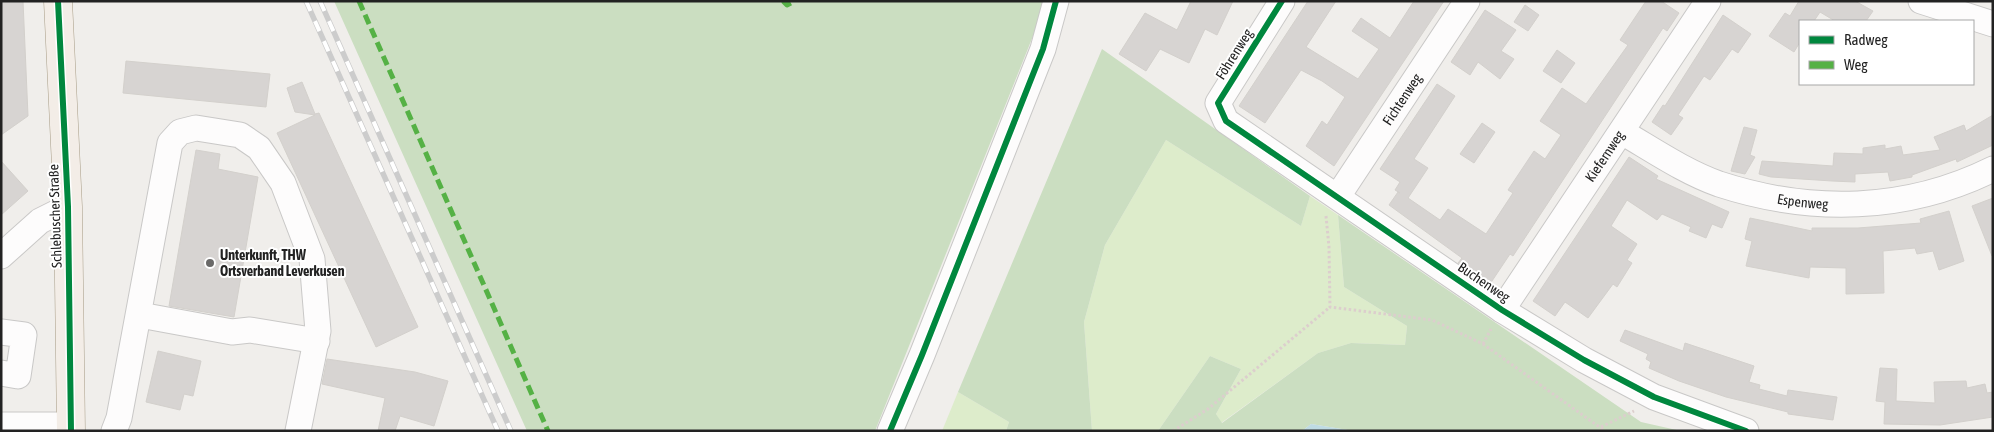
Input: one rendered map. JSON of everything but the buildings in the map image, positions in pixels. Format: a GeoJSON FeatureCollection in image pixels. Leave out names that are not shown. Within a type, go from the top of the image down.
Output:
{"type":"FeatureCollection","features":[{"type":"Feature","properties":{"kind":"main road","name":"Schlebuscher Straße"},"geometry":{"type":"LineString","coordinates":[[58,1],[68,208],[71,428]]}},
{"type":"Feature","properties":{"kind":"street"},"geometry":{"type":"LineString","coordinates":[[890,431],[1043,49],[1056,1]]}},
{"type":"Feature","properties":{"kind":"street","name":"Föhrenweg"},"geometry":{"type":"LineString","coordinates":[[1226,121],[1218,103],[1282,1]]}},
{"type":"Feature","properties":{"kind":"street","name":"Fichtenweg"},"geometry":{"type":"LineString","coordinates":[[1338,196],[1467,1]]}},
{"type":"Feature","properties":{"kind":"street","name":"Kiefernweg"},"geometry":{"type":"LineString","coordinates":[[1502,310],[1708,1]]}},
{"type":"Feature","properties":{"kind":"street"},"geometry":{"type":"LineString","coordinates":[[1921,1],[1993,24]]}},
{"type":"Feature","properties":{"kind":"street","name":"Buchenweg"},"geometry":{"type":"LineString","coordinates":[[1226,121],[1502,310],[1584,360],[1654,397],[1746,431]]}},
{"type":"Feature","properties":{"kind":"street"},"geometry":{"type":"LineString","coordinates":[[114,431],[119,418],[140,315],[170,142],[180,132],[196,128],[240,135],[260,148],[283,183],[312,259],[317,341],[298,431]]}},
{"type":"Feature","properties":{"kind":"street","name":"Espenweg"},"geometry":{"type":"LineString","coordinates":[[1622,132],[1688,170],[1719,184],[1775,198],[1824,204],[1887,203],[1962,183],[1993,169]]}},
{"type":"Feature","properties":{"kind":"street"},"geometry":{"type":"LineString","coordinates":[[1,256],[40,221],[68,208]]}},
{"type":"Feature","properties":{"kind":"street"},"geometry":{"type":"LineString","coordinates":[[140,315],[232,332],[250,330],[317,341]]}},
{"type":"Feature","properties":{"kind":"street"},"geometry":{"type":"LineString","coordinates":[[1,332],[24,336],[18,376],[1,373]]}},
{"type":"Feature","properties":{"kind":"street"},"geometry":{"type":"LineString","coordinates":[[1,425],[71,428]]}},
{"type":"Feature","properties":{"kind":"path"},"geometry":{"type":"LineString","coordinates":[[1330,308],[1329,247],[1325,214],[1338,196]]}},
{"type":"Feature","properties":{"kind":"path"},"geometry":{"type":"LineString","coordinates":[[1174,431],[1208,409],[1330,308],[1432,320],[1483,344],[1605,431]]}},
{"type":"Feature","properties":{"kind":"path"},"geometry":{"type":"LineString","coordinates":[[1601,427],[1634,411],[1654,397]]}},
{"type":"Feature","properties":{"kind":"green space"},"geometry":{"type":"Polygon","coordinates":[[[334,1],[1050,1],[1037,26],[875,431],[527,431],[334,1]]]}},
{"type":"Feature","properties":{"kind":"green space"},"geometry":{"type":"Polygon","coordinates":[[[1102,49],[1310,196],[1301,226],[1166,140],[1105,245],[1084,322],[1092,431],[1006,431],[1009,422],[958,392],[1102,49]]]}},
{"type":"Feature","properties":{"kind":"green space"},"geometry":{"type":"Polygon","coordinates":[[[1166,140],[1301,226],[1310,196],[1338,215],[1344,287],[1407,326],[1405,345],[1351,343],[1318,353],[1221,423],[1216,414],[1241,369],[1210,356],[1158,431],[1092,431],[1084,322],[1105,245],[1166,140]]]}},
{"type":"Feature","properties":{"kind":"green space"},"geometry":{"type":"Polygon","coordinates":[[[1338,215],[1641,422],[1681,431],[1354,431],[1311,424],[1302,431],[1158,431],[1210,356],[1241,369],[1216,414],[1222,423],[1318,353],[1351,343],[1405,345],[1407,326],[1344,287],[1338,215]]]}},
{"type":"Feature","properties":{"kind":"green space"},"geometry":{"type":"Polygon","coordinates":[[[958,392],[1009,422],[1006,431],[942,431],[958,392]]]}},
{"type":"Feature","properties":{"kind":"water"},"geometry":{"type":"Polygon","coordinates":[[[1311,424],[1354,431],[1302,431],[1311,424]]]}},
{"type":"Feature","properties":{"kind":"railway"},"geometry":{"type":"LineString","coordinates":[[306,1],[498,431]]}},
{"type":"Feature","properties":{"kind":"railway"},"geometry":{"type":"LineString","coordinates":[[320,1],[511,431]]}},
{"type":"Feature","properties":{"kind":"marked path"},"geometry":{"type":"LineString","coordinates":[[359,1],[548,431]]}},
{"type":"Feature","properties":{"kind":"marked path"},"geometry":{"type":"LineString","coordinates":[[783,1],[787,5],[795,1]]}},
{"type":"Feature","properties":{"kind":"cycle path"},"geometry":{"type":"LineString","coordinates":[[58,1],[68,207],[71,431]]}},
{"type":"Feature","properties":{"kind":"cycle path"},"geometry":{"type":"LineString","coordinates":[[890,431],[1043,49],[1056,1]]}},
{"type":"Feature","properties":{"kind":"cycle path"},"geometry":{"type":"LineString","coordinates":[[1282,1],[1218,103],[1226,121],[1502,310],[1584,360],[1654,397],[1746,431]]}},
{"type":"Feature","properties":{"kind":"place","name":"Unterkunft, THW Ortsverband Leverkusen"},"geometry":{"type":"Point","coordinates":[210,263]}}]}
